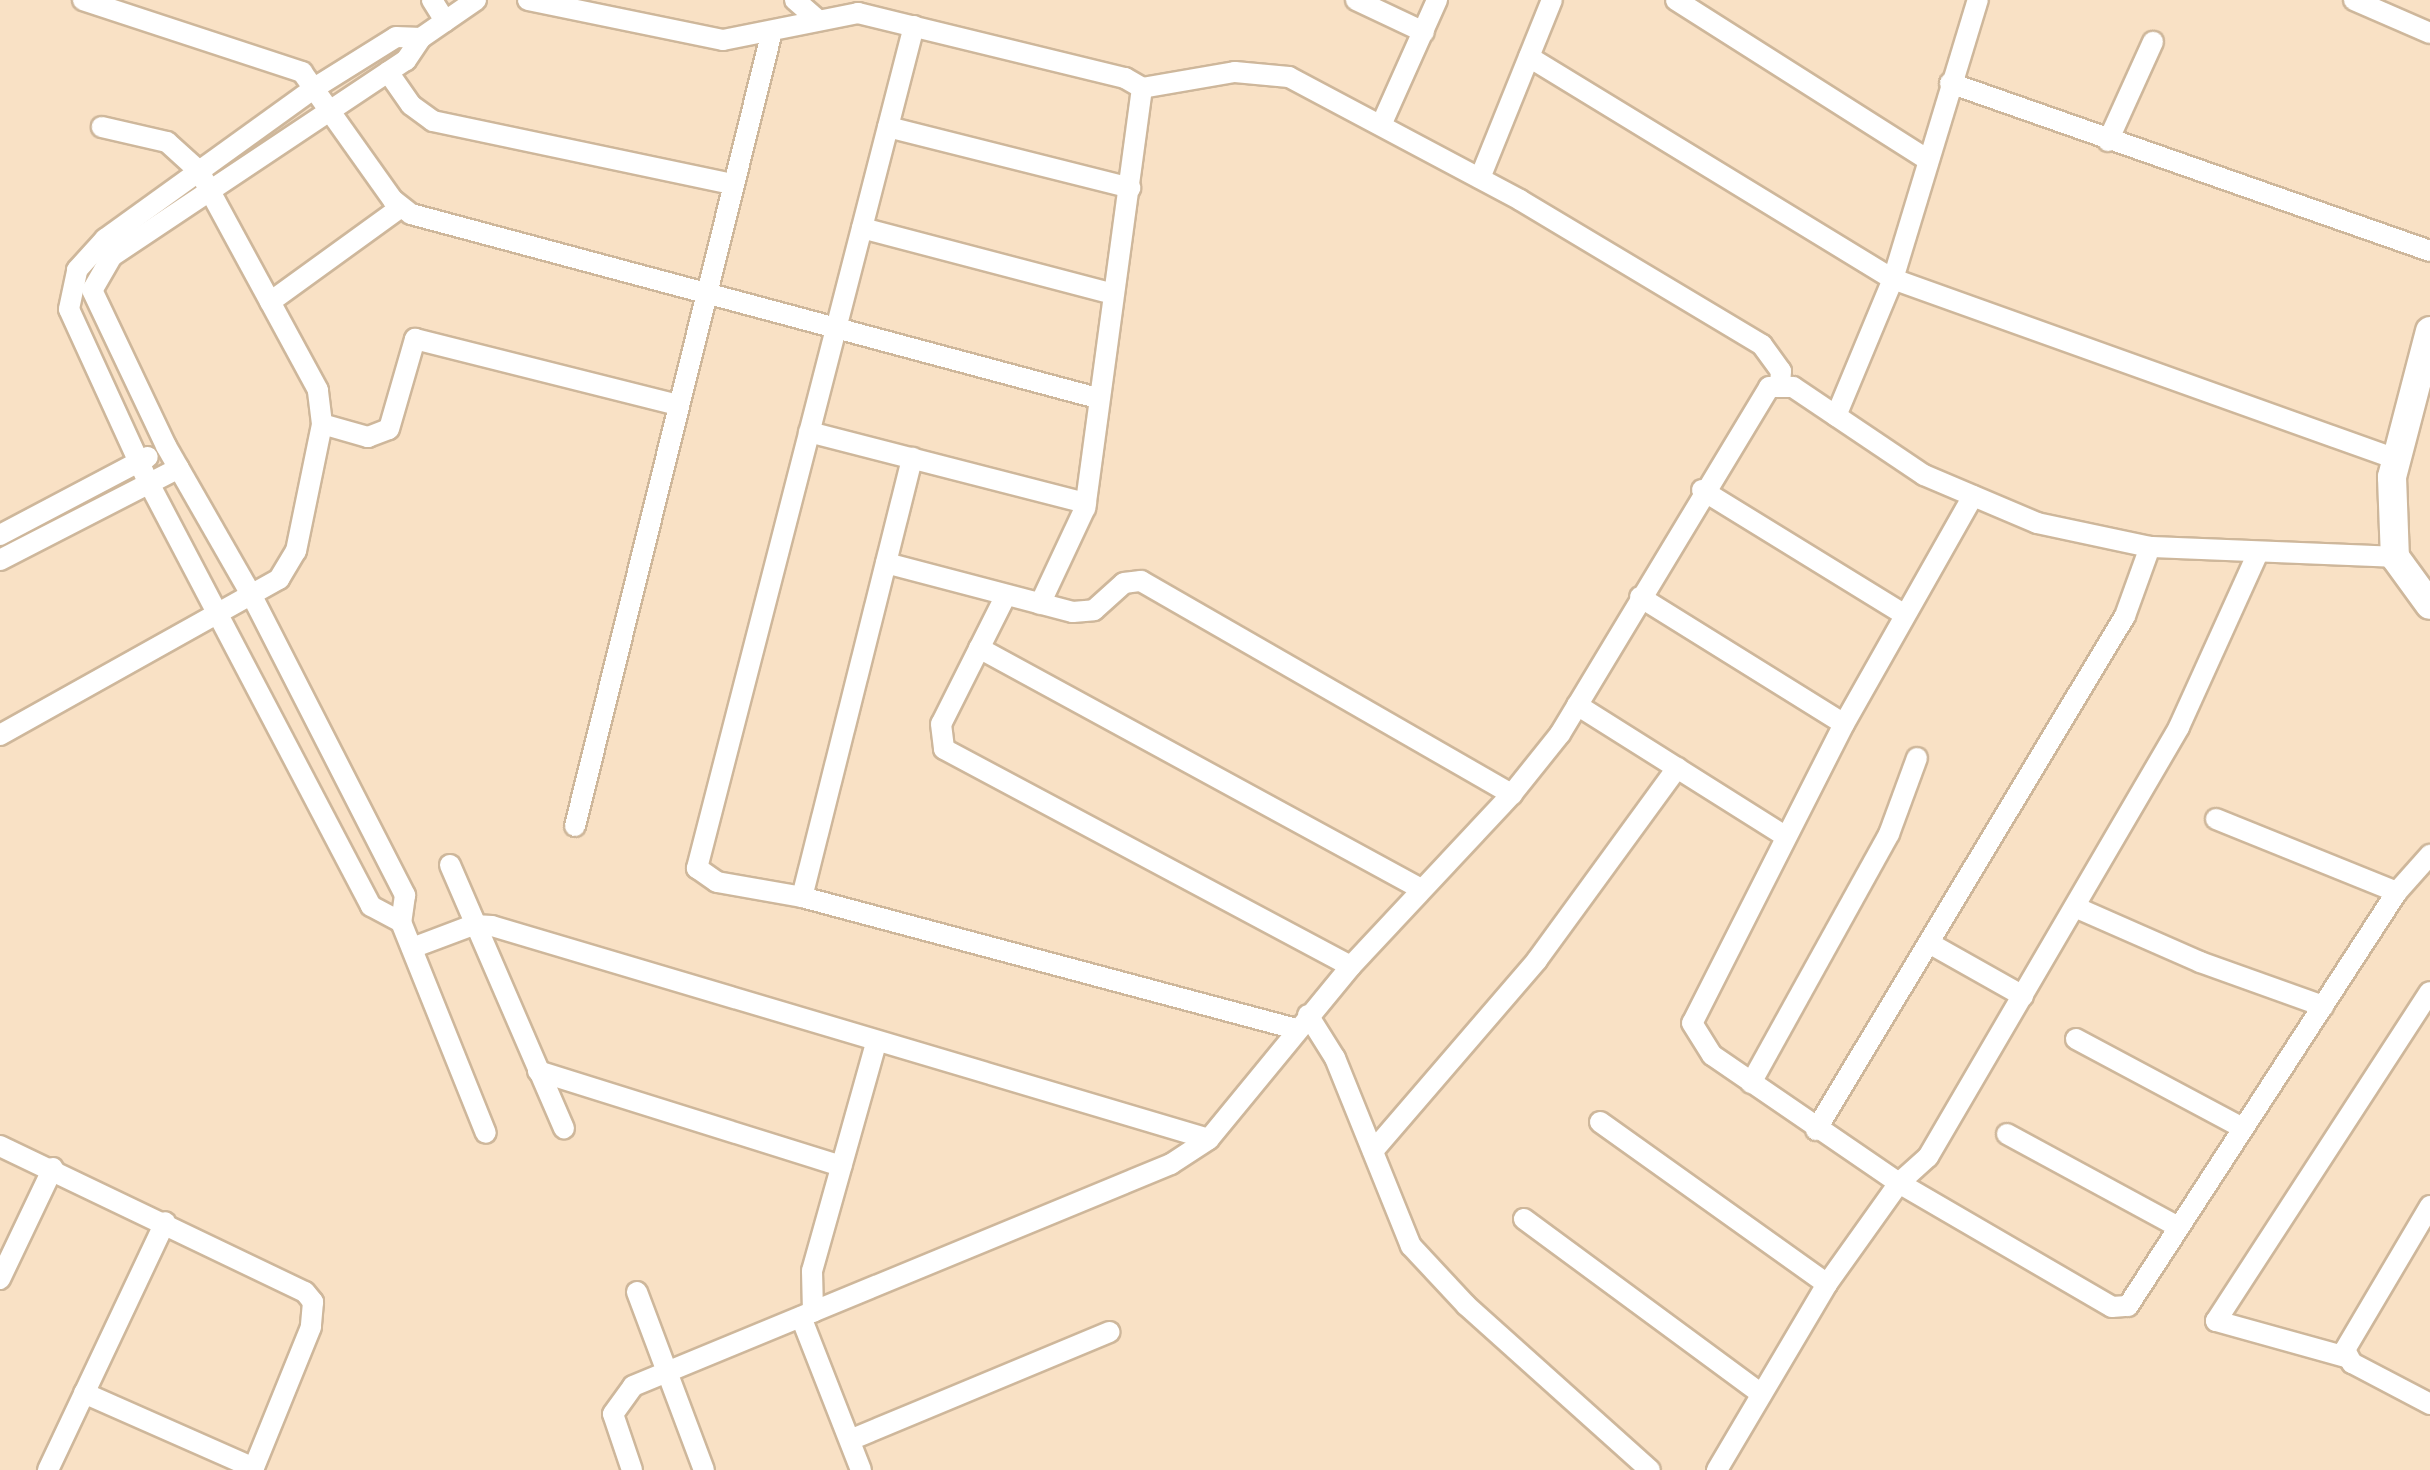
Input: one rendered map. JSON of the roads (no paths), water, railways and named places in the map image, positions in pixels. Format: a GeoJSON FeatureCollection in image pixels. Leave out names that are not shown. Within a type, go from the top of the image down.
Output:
{"type":"FeatureCollection","features":[{"type":"Feature","properties":{"kind":"main road"},"geometry":{"type":"LineString","coordinates":[[2430,331],[2396,459],[2394,557],[2430,604]]}},
{"type":"Feature","properties":{"kind":"street"},"geometry":{"type":"LineString","coordinates":[[83,0],[302,72],[400,207],[430,221],[1097,398]]}},
{"type":"Feature","properties":{"kind":"street"},"geometry":{"type":"LineString","coordinates":[[432,0],[445,21]]}},
{"type":"Feature","properties":{"kind":"street"},"geometry":{"type":"LineString","coordinates":[[401,922],[372,906],[149,484],[73,328],[69,288],[388,72],[421,38],[476,0]]}},
{"type":"Feature","properties":{"kind":"street"},"geometry":{"type":"LineString","coordinates":[[528,0],[724,40],[771,34],[858,13],[1125,78],[1142,88],[1261,71],[1288,77],[1382,123],[1480,178],[1762,345],[1781,371],[1780,385]]}},
{"type":"Feature","properties":{"kind":"street"},"geometry":{"type":"LineString","coordinates":[[795,0],[818,20]]}},
{"type":"Feature","properties":{"kind":"street"},"geometry":{"type":"LineString","coordinates":[[1356,0],[1424,32]]}},
{"type":"Feature","properties":{"kind":"street"},"geometry":{"type":"LineString","coordinates":[[1382,123],[1437,0]]}},
{"type":"Feature","properties":{"kind":"street"},"geometry":{"type":"LineString","coordinates":[[1480,178],[1552,0]]}},
{"type":"Feature","properties":{"kind":"street"},"geometry":{"type":"LineString","coordinates":[[1676,0],[1928,160]]}},
{"type":"Feature","properties":{"kind":"street"},"geometry":{"type":"LineString","coordinates":[[1836,416],[1893,279],[1978,0]]}},
{"type":"Feature","properties":{"kind":"street"},"geometry":{"type":"LineString","coordinates":[[2354,0],[2430,33]]}},
{"type":"Feature","properties":{"kind":"street"},"geometry":{"type":"LineString","coordinates":[[914,26],[696,868],[706,879],[802,896],[1302,1022],[1335,1058],[1420,1257],[1650,1470]]}},
{"type":"Feature","properties":{"kind":"street"},"geometry":{"type":"LineString","coordinates":[[575,826],[771,34]]}},
{"type":"Feature","properties":{"kind":"street"},"geometry":{"type":"LineString","coordinates":[[421,38],[396,37],[316,88],[89,252],[86,274],[97,308],[166,446],[253,598],[405,896],[401,922],[486,1134]]}},
{"type":"Feature","properties":{"kind":"street"},"geometry":{"type":"LineString","coordinates":[[2108,141],[2153,42]]}},
{"type":"Feature","properties":{"kind":"street"},"geometry":{"type":"LineString","coordinates":[[1529,57],[1893,279],[2396,459]]}},
{"type":"Feature","properties":{"kind":"street"},"geometry":{"type":"LineString","coordinates":[[388,72],[411,105],[434,122],[734,184]]}},
{"type":"Feature","properties":{"kind":"street"},"geometry":{"type":"LineString","coordinates":[[1950,83],[2430,251]]}},
{"type":"Feature","properties":{"kind":"street"},"geometry":{"type":"LineString","coordinates":[[1040,604],[1079,530],[1086,503],[1097,398],[1142,88]]}},
{"type":"Feature","properties":{"kind":"street"},"geometry":{"type":"LineString","coordinates":[[0,735],[253,598],[278,580],[296,551],[322,424],[318,390],[199,171],[167,142],[102,127]]}},
{"type":"Feature","properties":{"kind":"street"},"geometry":{"type":"LineString","coordinates":[[888,128],[1130,188]]}},
{"type":"Feature","properties":{"kind":"street"},"geometry":{"type":"LineString","coordinates":[[270,302],[400,207]]}},
{"type":"Feature","properties":{"kind":"street"},"geometry":{"type":"LineString","coordinates":[[862,228],[1113,294]]}},
{"type":"Feature","properties":{"kind":"street"},"geometry":{"type":"LineString","coordinates":[[322,424],[380,437],[393,419],[408,345],[424,339],[678,405]]}},
{"type":"Feature","properties":{"kind":"street"},"geometry":{"type":"LineString","coordinates":[[1780,385],[1836,416],[1924,474],[2036,523],[2150,547],[2394,557]]}},
{"type":"Feature","properties":{"kind":"street"},"geometry":{"type":"LineString","coordinates":[[632,1470],[613,1414],[633,1386],[1171,1164],[1209,1139],[1350,966],[1512,794],[1577,705],[1756,398],[1780,385]]}},
{"type":"Feature","properties":{"kind":"street"},"geometry":{"type":"LineString","coordinates":[[809,432],[1086,503]]}},
{"type":"Feature","properties":{"kind":"street"},"geometry":{"type":"LineString","coordinates":[[0,535],[166,446]]}},
{"type":"Feature","properties":{"kind":"street"},"geometry":{"type":"LineString","coordinates":[[802,896],[912,458]]}},
{"type":"Feature","properties":{"kind":"street"},"geometry":{"type":"LineString","coordinates":[[0,560],[179,468]]}},
{"type":"Feature","properties":{"kind":"street"},"geometry":{"type":"LineString","coordinates":[[1702,490],[1905,615]]}},
{"type":"Feature","properties":{"kind":"street"},"geometry":{"type":"LineString","coordinates":[[1973,496],[1844,724],[1692,1023],[1712,1055],[1899,1184],[2120,1309],[2134,1300],[2322,1006],[2398,892],[2430,855]]}},
{"type":"Feature","properties":{"kind":"street"},"geometry":{"type":"LineString","coordinates":[[1816,1130],[2125,616],[2150,547]]}},
{"type":"Feature","properties":{"kind":"street"},"geometry":{"type":"LineString","coordinates":[[1717,1470],[1827,1284],[1899,1184],[1928,1157],[2023,996],[2180,728],[2258,553]]}},
{"type":"Feature","properties":{"kind":"street"},"geometry":{"type":"LineString","coordinates":[[886,563],[1084,612],[1132,579],[1140,581],[1512,794]]}},
{"type":"Feature","properties":{"kind":"street"},"geometry":{"type":"LineString","coordinates":[[1006,595],[941,724],[938,737],[954,758],[1350,966]]}},
{"type":"Feature","properties":{"kind":"street"},"geometry":{"type":"LineString","coordinates":[[1640,597],[1844,724]]}},
{"type":"Feature","properties":{"kind":"street"},"geometry":{"type":"LineString","coordinates":[[979,648],[1421,888]]}},
{"type":"Feature","properties":{"kind":"street"},"geometry":{"type":"LineString","coordinates":[[1577,705],[1786,836]]}},
{"type":"Feature","properties":{"kind":"street"},"geometry":{"type":"LineString","coordinates":[[1751,1083],[1889,834],[1917,758]]}},
{"type":"Feature","properties":{"kind":"street"},"geometry":{"type":"LineString","coordinates":[[1373,1150],[1591,891],[1677,768]]}},
{"type":"Feature","properties":{"kind":"street"},"geometry":{"type":"LineString","coordinates":[[2216,820],[2398,892]]}},
{"type":"Feature","properties":{"kind":"street"},"geometry":{"type":"LineString","coordinates":[[450,865],[564,1128]]}},
{"type":"Feature","properties":{"kind":"street"},"geometry":{"type":"LineString","coordinates":[[2076,906],[2200,962],[2322,1006]]}},
{"type":"Feature","properties":{"kind":"street"},"geometry":{"type":"LineString","coordinates":[[412,948],[473,925],[1209,1139]]}},
{"type":"Feature","properties":{"kind":"street"},"geometry":{"type":"LineString","coordinates":[[1930,943],[2023,996]]}},
{"type":"Feature","properties":{"kind":"street"},"geometry":{"type":"LineString","coordinates":[[2430,992],[2216,1321],[2346,1357],[2430,1404]]}},
{"type":"Feature","properties":{"kind":"street"},"geometry":{"type":"LineString","coordinates":[[2076,1039],[2243,1128]]}},
{"type":"Feature","properties":{"kind":"street"},"geometry":{"type":"LineString","coordinates":[[861,1470],[807,1314],[812,1271],[876,1044]]}},
{"type":"Feature","properties":{"kind":"street"},"geometry":{"type":"LineString","coordinates":[[538,1072],[842,1166]]}},
{"type":"Feature","properties":{"kind":"street"},"geometry":{"type":"LineString","coordinates":[[1600,1122],[1827,1284]]}},
{"type":"Feature","properties":{"kind":"street"},"geometry":{"type":"LineString","coordinates":[[2007,1134],[2178,1227]]}},
{"type":"Feature","properties":{"kind":"street"},"geometry":{"type":"LineString","coordinates":[[0,1146],[293,1284],[313,1302],[311,1327],[254,1469],[84,1393]]}},
{"type":"Feature","properties":{"kind":"street"},"geometry":{"type":"LineString","coordinates":[[0,1279],[53,1168]]}},
{"type":"Feature","properties":{"kind":"street"},"geometry":{"type":"LineString","coordinates":[[2346,1357],[2350,1338],[2430,1206]]}},
{"type":"Feature","properties":{"kind":"street"},"geometry":{"type":"LineString","coordinates":[[1524,1220],[1760,1394]]}},
{"type":"Feature","properties":{"kind":"street"},"geometry":{"type":"LineString","coordinates":[[48,1470],[165,1222]]}},
{"type":"Feature","properties":{"kind":"street"},"geometry":{"type":"LineString","coordinates":[[637,1292],[704,1470]]}},
{"type":"Feature","properties":{"kind":"street"},"geometry":{"type":"LineString","coordinates":[[850,1440],[1109,1332]]}}]}
